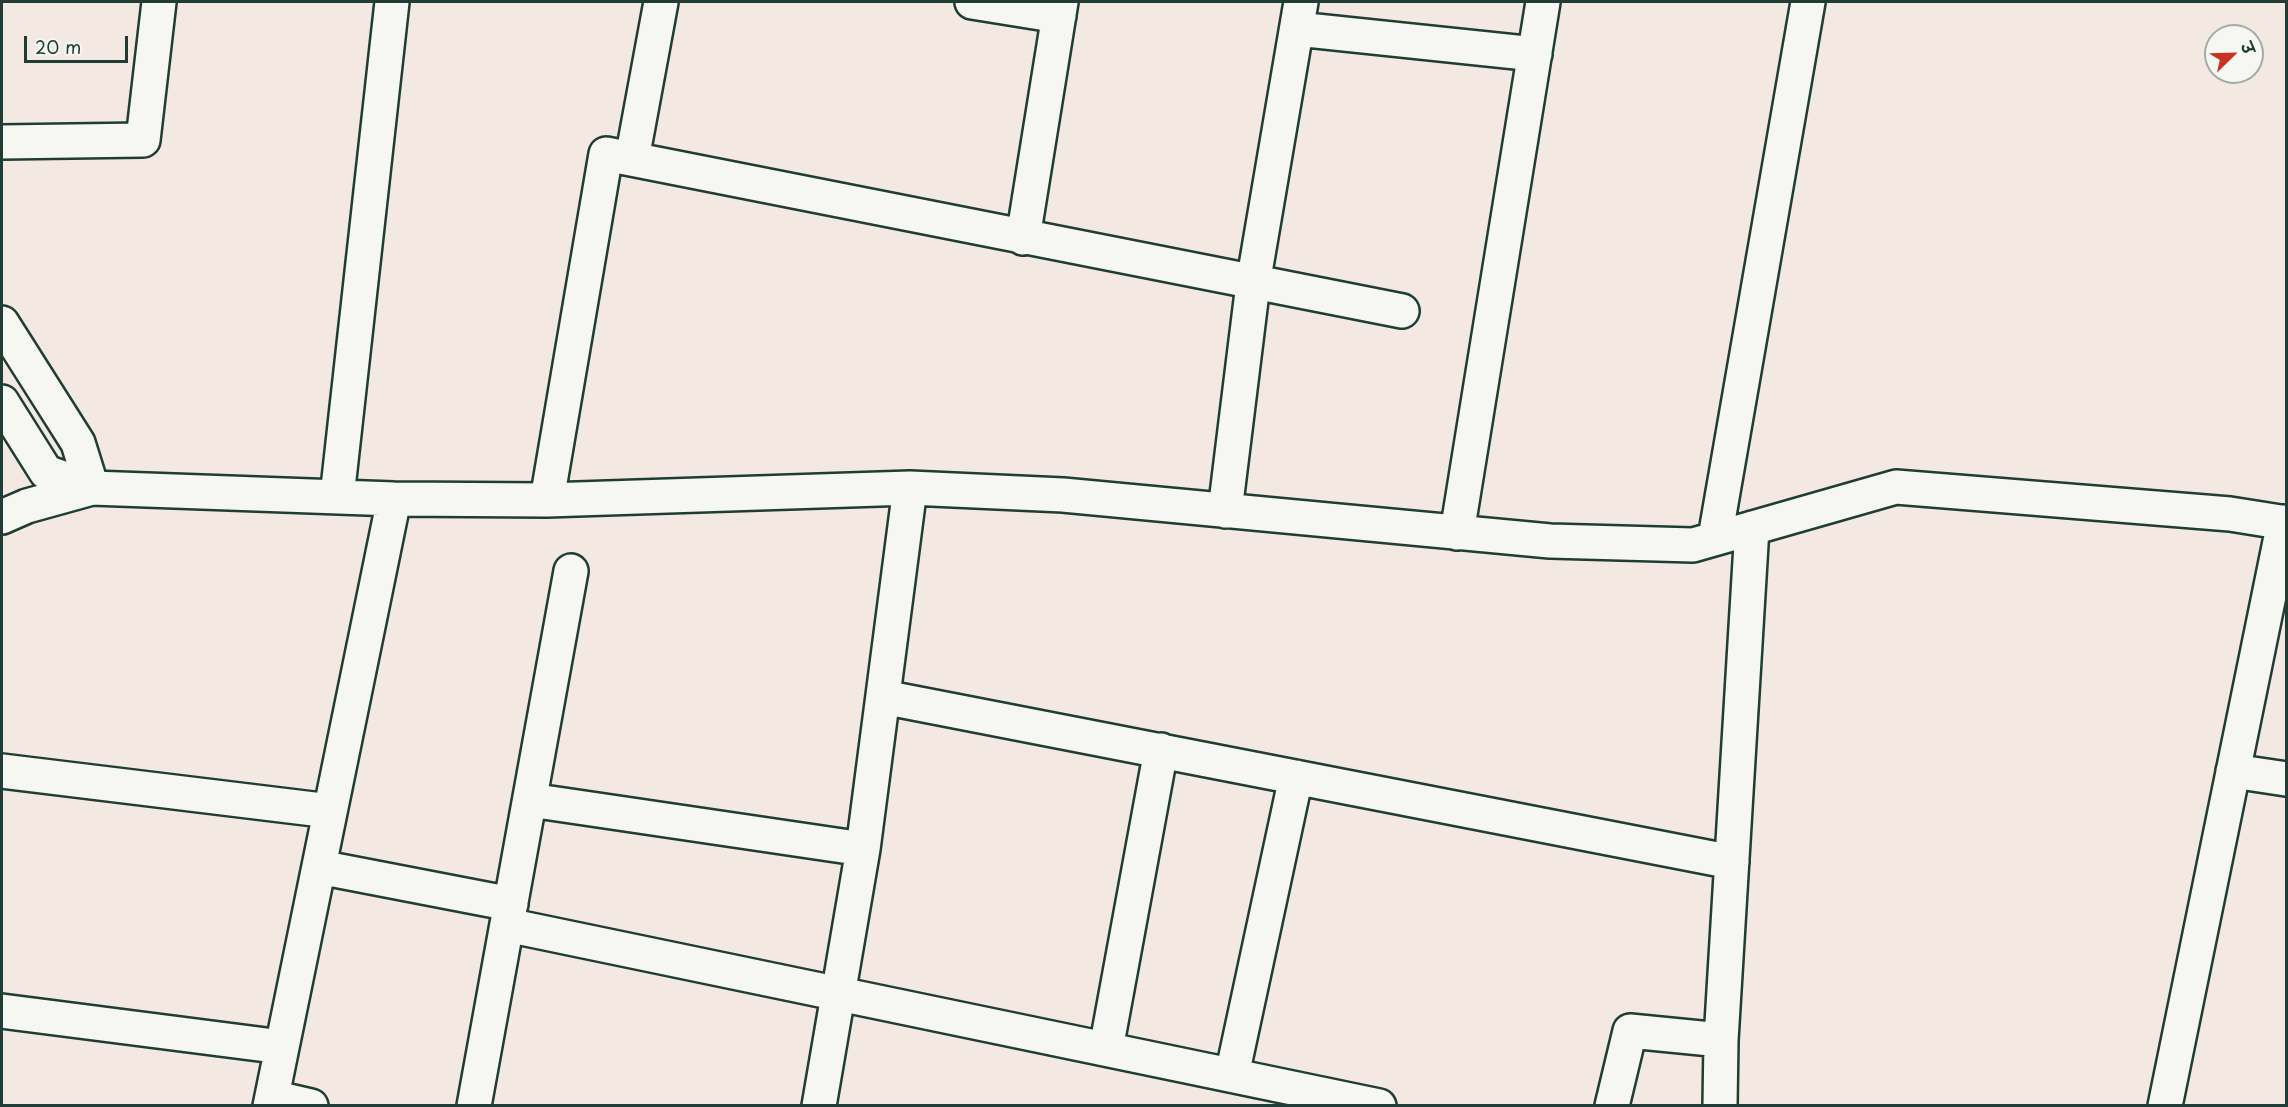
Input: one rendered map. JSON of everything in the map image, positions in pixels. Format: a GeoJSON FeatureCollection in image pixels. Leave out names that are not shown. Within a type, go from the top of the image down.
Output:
{"type":"FeatureCollection","features":[{"type":"Feature","properties":{"kind":"street"},"geometry":{"type":"LineString","coordinates":[[2,142],[143,140],[159,2]]}},
{"type":"Feature","properties":{"kind":"street"},"geometry":{"type":"LineString","coordinates":[[337,497],[392,2]]}},
{"type":"Feature","properties":{"kind":"street"},"geometry":{"type":"LineString","coordinates":[[632,159],[661,2]]}},
{"type":"Feature","properties":{"kind":"street"},"geometry":{"type":"LineString","coordinates":[[972,2],[1060,9],[1023,238]]}},
{"type":"Feature","properties":{"kind":"street"},"geometry":{"type":"LineString","coordinates":[[1458,533],[1543,2]]}},
{"type":"Feature","properties":{"kind":"street"},"geometry":{"type":"LineString","coordinates":[[1715,538],[1808,2]]}},
{"type":"Feature","properties":{"kind":"street"},"geometry":{"type":"LineString","coordinates":[[1225,511],[1253,284],[1299,15],[1535,54]]}},
{"type":"Feature","properties":{"kind":"street"},"geometry":{"type":"LineString","coordinates":[[547,500],[606,154],[1253,284],[1402,311]]}},
{"type":"Feature","properties":{"kind":"street"},"geometry":{"type":"LineString","coordinates":[[2,323],[78,443],[92,488]]}},
{"type":"Feature","properties":{"kind":"street"},"geometry":{"type":"LineString","coordinates":[[2,402],[46,472],[92,488],[394,499],[547,500],[910,488],[1063,495],[1550,541],[1693,545],[1896,486],[2230,514],[2285,522],[2165,1106]]}},
{"type":"Feature","properties":{"kind":"street"},"geometry":{"type":"LineString","coordinates":[[2,517],[92,488]]}},
{"type":"Feature","properties":{"kind":"street"},"geometry":{"type":"LineString","coordinates":[[819,1106],[863,849],[910,488]]}},
{"type":"Feature","properties":{"kind":"street"},"geometry":{"type":"LineString","coordinates":[[311,1106],[271,1101],[394,499]]}},
{"type":"Feature","properties":{"kind":"street"},"geometry":{"type":"LineString","coordinates":[[1720,1106],[1721,1040],[1752,528]]}},
{"type":"Feature","properties":{"kind":"street"},"geometry":{"type":"LineString","coordinates":[[474,1106],[571,571]]}},
{"type":"Feature","properties":{"kind":"street"},"geometry":{"type":"LineString","coordinates":[[883,698],[1732,862]]}},
{"type":"Feature","properties":{"kind":"street"},"geometry":{"type":"LineString","coordinates":[[1106,1049],[1161,750]]}},
{"type":"Feature","properties":{"kind":"street"},"geometry":{"type":"LineString","coordinates":[[2,771],[330,811]]}},
{"type":"Feature","properties":{"kind":"street"},"geometry":{"type":"LineString","coordinates":[[2233,771],[2286,779]]}},
{"type":"Feature","properties":{"kind":"street"},"geometry":{"type":"LineString","coordinates":[[1232,1075],[1296,777]]}},
{"type":"Feature","properties":{"kind":"street"},"geometry":{"type":"LineString","coordinates":[[530,800],[863,849]]}},
{"type":"Feature","properties":{"kind":"street"},"geometry":{"type":"LineString","coordinates":[[319,867],[840,994],[1379,1106]]}},
{"type":"Feature","properties":{"kind":"street"},"geometry":{"type":"LineString","coordinates":[[2,1011],[282,1047]]}},
{"type":"Feature","properties":{"kind":"street"},"geometry":{"type":"LineString","coordinates":[[1612,1106],[1630,1031],[1721,1040]]}}]}
